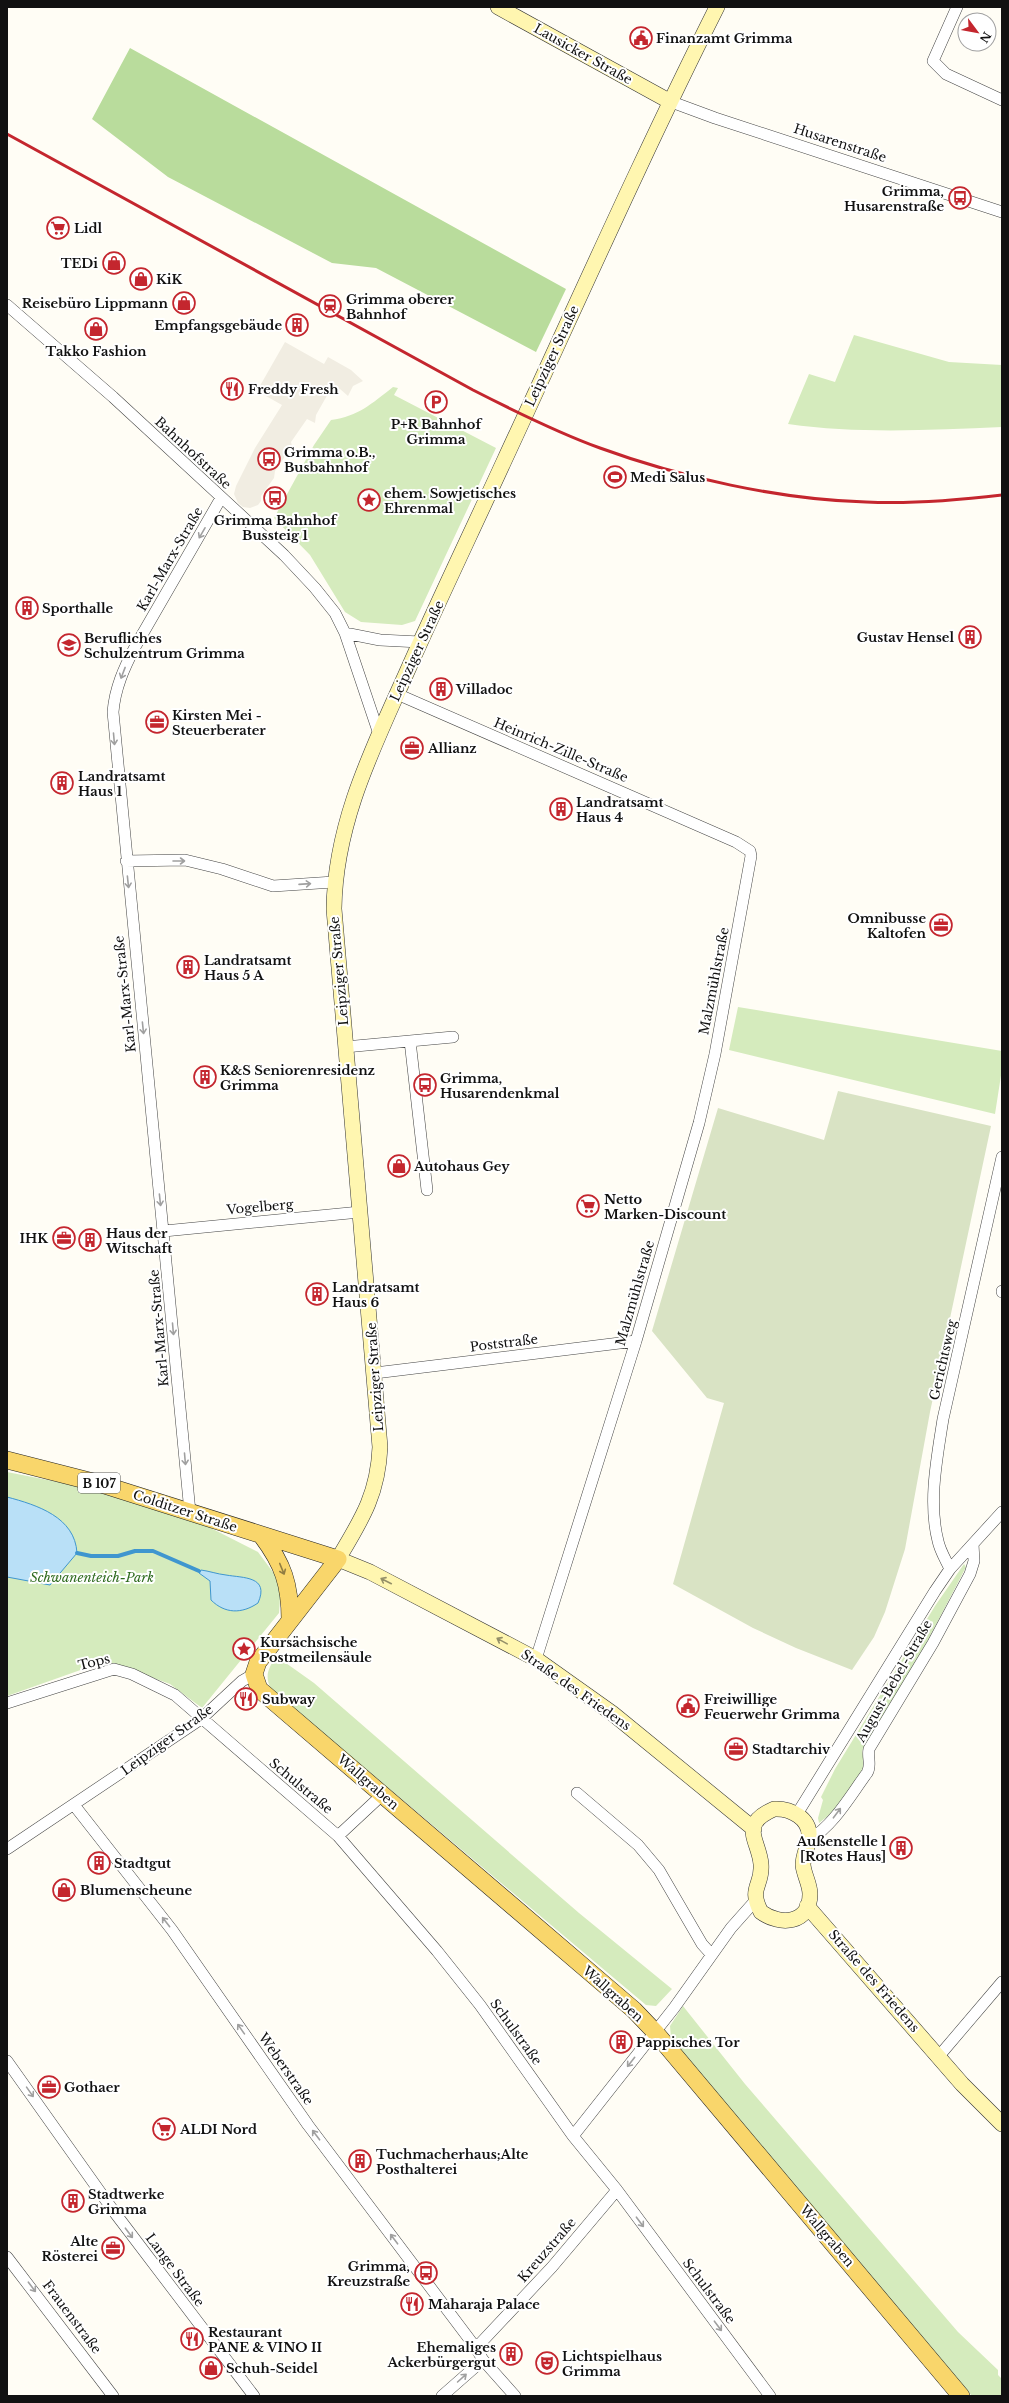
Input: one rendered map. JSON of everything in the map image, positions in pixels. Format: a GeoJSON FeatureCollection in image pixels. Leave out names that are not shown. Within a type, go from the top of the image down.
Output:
{"type":"FeatureCollection","features":[{"type":"Feature","properties":{"kind":"main road","name":"Lausicker Straße"},"geometry":{"type":"LineString","coordinates":[[498,7],[669,101]]}},
{"type":"Feature","properties":{"kind":"main road","name":"Leipziger Straße"},"geometry":{"type":"LineString","coordinates":[[254,1674],[258,1662],[338,1559],[371,1500],[379,1471],[380,1447],[375,1373],[336,936],[334,882],[347,819],[361,774],[420,642],[669,101],[717,7]]}},
{"type":"Feature","properties":{"kind":"main road","name":"Colditzer Straße"},"geometry":{"type":"LineString","coordinates":[[7,1460],[101,1484],[338,1559]]}},
{"type":"Feature","properties":{"kind":"main road"},"geometry":{"type":"LineString","coordinates":[[262,1536],[277,1555],[286,1579],[290,1593],[290,1620]]}},
{"type":"Feature","properties":{"kind":"main road","name":"Straße des Friedens"},"geometry":{"type":"LineString","coordinates":[[338,1559],[370,1572],[536,1659],[612,1713],[754,1829]]}},
{"type":"Feature","properties":{"kind":"main road","name":"Wallgraben"},"geometry":{"type":"LineString","coordinates":[[254,1674],[258,1689],[634,2010],[655,2032],[961,2396]]}},
{"type":"Feature","properties":{"kind":"main road"},"geometry":{"type":"LineString","coordinates":[[774,1809],[788,1810],[797,1814],[807,1827],[809,1840],[803,1861],[810,1893],[808,1906],[797,1918],[784,1922],[767,1917],[761,1912],[755,1901],[754,1894],[761,1864],[754,1842],[754,1829],[759,1819],[774,1809]]}},
{"type":"Feature","properties":{"kind":"main road","name":"Straße des Friedens"},"geometry":{"type":"LineString","coordinates":[[808,1906],[962,2084],[1002,2124]]}},
{"type":"Feature","properties":{"kind":"street"},"geometry":{"type":"LineString","coordinates":[[957,7],[933,61],[946,74],[1002,100]]}},
{"type":"Feature","properties":{"kind":"street","name":"Husarenstraße"},"geometry":{"type":"LineString","coordinates":[[669,101],[1002,212]]}},
{"type":"Feature","properties":{"kind":"street","name":"Bahnhofstraße"},"geometry":{"type":"LineString","coordinates":[[7,306],[113,397],[284,555],[315,588],[335,613],[345,633],[379,734]]}},
{"type":"Feature","properties":{"kind":"street","name":"Karl-Marx-Straße"},"geometry":{"type":"LineString","coordinates":[[190,1512],[164,1231],[113,725],[114,700],[123,671],[135,647],[221,498]]}},
{"type":"Feature","properties":{"kind":"street"},"geometry":{"type":"LineString","coordinates":[[345,633],[380,640],[420,642]]}},
{"type":"Feature","properties":{"kind":"street","name":"Heinrich-Zille-Straße"},"geometry":{"type":"LineString","coordinates":[[397,694],[736,842]]}},
{"type":"Feature","properties":{"kind":"street","name":"Malzmühlstraße"},"geometry":{"type":"LineString","coordinates":[[536,1659],[636,1341],[699,1123],[715,1054],[750,867],[750,851],[736,842]]}},
{"type":"Feature","properties":{"kind":"street"},"geometry":{"type":"LineString","coordinates":[[126,861],[185,860],[222,869],[274,886],[334,882]]}},
{"type":"Feature","properties":{"kind":"street"},"geometry":{"type":"LineString","coordinates":[[345,1047],[454,1037]]}},
{"type":"Feature","properties":{"kind":"street"},"geometry":{"type":"LineString","coordinates":[[410,1041],[427,1190]]}},
{"type":"Feature","properties":{"kind":"street","name":"Gerichtsweg"},"geometry":{"type":"LineString","coordinates":[[950,1569],[938,1541],[934,1499],[937,1459],[943,1419],[1002,1157]]}},
{"type":"Feature","properties":{"kind":"street","name":"Vogelberg"},"geometry":{"type":"LineString","coordinates":[[164,1231],[360,1212]]}},
{"type":"Feature","properties":{"kind":"street","name":"Poststraße"},"geometry":{"type":"LineString","coordinates":[[375,1373],[636,1341]]}},
{"type":"Feature","properties":{"kind":"street","name":"August-Bebel-Straße"},"geometry":{"type":"LineString","coordinates":[[797,1814],[950,1569],[1002,1512]]}},
{"type":"Feature","properties":{"kind":"street","name":"August-Bebel-Straße"},"geometry":{"type":"LineString","coordinates":[[809,1840],[819,1834],[831,1821],[867,1773],[870,1764],[868,1749],[933,1643],[970,1574],[974,1561],[973,1544]]}},
{"type":"Feature","properties":{"kind":"street","name":"Tops"},"geometry":{"type":"LineString","coordinates":[[7,1703],[114,1669],[148,1680],[175,1695],[200,1719]]}},
{"type":"Feature","properties":{"kind":"street","name":"Leipziger Straße"},"geometry":{"type":"LineString","coordinates":[[7,1850],[200,1719],[242,1681],[254,1674]]}},
{"type":"Feature","properties":{"kind":"street","name":"Schulstraße"},"geometry":{"type":"LineString","coordinates":[[200,1719],[338,1836],[450,1967],[573,2136],[617,2190],[770,2396]]}},
{"type":"Feature","properties":{"kind":"street"},"geometry":{"type":"LineString","coordinates":[[577,1793],[638,1845],[655,1865],[702,1944],[711,1954]]}},
{"type":"Feature","properties":{"kind":"street"},"geometry":{"type":"LineString","coordinates":[[338,1836],[382,1794]]}},
{"type":"Feature","properties":{"kind":"street","name":"Weberstraße"},"geometry":{"type":"LineString","coordinates":[[74,1804],[172,1930],[308,2125],[476,2348]]}},
{"type":"Feature","properties":{"kind":"street"},"geometry":{"type":"LineString","coordinates":[[573,2136],[655,2032],[731,1928],[755,1901]]}},
{"type":"Feature","properties":{"kind":"street"},"geometry":{"type":"LineString","coordinates":[[939,2056],[1002,1982]]}},
{"type":"Feature","properties":{"kind":"street","name":"Lange Straße"},"geometry":{"type":"LineString","coordinates":[[7,2061],[114,2213],[254,2396]]}},
{"type":"Feature","properties":{"kind":"street","name":"Kreuzstraße"},"geometry":{"type":"LineString","coordinates":[[476,2348],[549,2269],[617,2190]]}},
{"type":"Feature","properties":{"kind":"street","name":"Frauenstraße"},"geometry":{"type":"LineString","coordinates":[[7,2257],[113,2396]]}},
{"type":"Feature","properties":{"kind":"street"},"geometry":{"type":"LineString","coordinates":[[476,2348],[483,2360],[515,2396]]}},
{"type":"Feature","properties":{"kind":"street"},"geometry":{"type":"LineString","coordinates":[[442,2396],[483,2360]]}},
{"type":"Feature","properties":{"kind":"green space"},"geometry":{"type":"Polygon","coordinates":[[[130,48],[566,289],[536,352],[376,268],[332,263],[168,177],[92,119],[130,48]]]}},
{"type":"Feature","properties":{"kind":"green space"},"geometry":{"type":"Polygon","coordinates":[[[854,335],[949,362],[1002,365],[1002,427],[868,430],[788,424],[809,374],[835,382],[854,335]]]}},
{"type":"Feature","properties":{"kind":"green space"},"geometry":{"type":"Polygon","coordinates":[[[393,387],[398,388],[394,395],[496,448],[415,621],[402,625],[361,622],[345,612],[310,555],[274,518],[314,445],[331,420],[349,416],[357,412],[371,404],[393,387]]]}},
{"type":"Feature","properties":{"kind":"green space"},"geometry":{"type":"Polygon","coordinates":[[[738,1007],[1002,1051],[1002,1069],[995,1114],[729,1050],[738,1007]]]}},
{"type":"Feature","properties":{"kind":"green space"},"geometry":{"type":"Polygon","coordinates":[[[838,1091],[991,1126],[930,1412],[905,1549],[885,1612],[874,1637],[852,1670],[796,1648],[753,1628],[673,1584],[724,1403],[707,1398],[652,1331],[718,1108],[824,1140],[838,1091]]]}},
{"type":"Feature","properties":{"kind":"green space","name":"Schwanenteich-Park"},"geometry":{"type":"Polygon","coordinates":[[[7,1472],[109,1492],[195,1520],[258,1552],[281,1583],[279,1613],[202,1708],[170,1684],[106,1661],[7,1696],[7,1472]]]}},
{"type":"Feature","properties":{"kind":"green space"},"geometry":{"type":"Polygon","coordinates":[[[964,1564],[966,1567],[927,1642],[862,1751],[865,1769],[834,1811],[819,1823],[818,1818],[823,1800],[821,1797],[835,1769],[935,1606],[964,1564]]]}},
{"type":"Feature","properties":{"kind":"green space"},"geometry":{"type":"Polygon","coordinates":[[[276,1656],[314,1683],[579,1913],[672,1989],[656,2006],[646,2005],[271,1689],[268,1680],[268,1672],[276,1656]]]}},
{"type":"Feature","properties":{"kind":"green space"},"geometry":{"type":"Polygon","coordinates":[[[683,2006],[745,2084],[958,2332],[998,2370],[998,2375],[1002,2379],[1002,2396],[972,2396],[671,2038],[670,2026],[683,2006]]]}},
{"type":"Feature","properties":{"kind":"shaded area"},"geometry":{"type":"Polygon","coordinates":[[[285,342],[324,364],[328,357],[351,370],[363,381],[353,386],[348,396],[340,389],[329,392],[316,415],[315,423],[307,419],[291,442],[292,446],[275,471],[274,478],[261,496],[261,501],[258,505],[250,508],[243,507],[238,503],[234,494],[236,486],[255,448],[282,405],[257,391],[285,342]]]}},
{"type":"Feature","properties":{"kind":"water"},"geometry":{"type":"Polygon","coordinates":[[[7,1497],[30,1504],[52,1514],[69,1530],[75,1541],[77,1553],[50,1585],[7,1577],[7,1497]]]}},
{"type":"Feature","properties":{"kind":"water"},"geometry":{"type":"Polygon","coordinates":[[[201,1570],[253,1580],[258,1583],[260,1588],[261,1594],[258,1603],[252,1607],[240,1611],[228,1610],[216,1605],[211,1600],[210,1581],[199,1573],[201,1570]]]}},
{"type":"Feature","properties":{"kind":"waterway"},"geometry":{"type":"LineString","coordinates":[[77,1553],[91,1556],[118,1556],[135,1551],[153,1551],[199,1571]]}},
{"type":"Feature","properties":{"kind":"railway"},"geometry":{"type":"LineString","coordinates":[[7,134],[473,390],[551,428],[600,448],[631,459],[696,477],[765,492],[800,497],[866,502],[916,502],[1002,495]]}},
{"type":"Feature","properties":{"kind":"place","name":"Finanzamt Grimma"},"geometry":{"type":"Point","coordinates":[641,38]}},
{"type":"Feature","properties":{"kind":"place","name":"Grimma, Husarenstraße"},"geometry":{"type":"Point","coordinates":[960,198]}},
{"type":"Feature","properties":{"kind":"place","name":"Lidl"},"geometry":{"type":"Point","coordinates":[58,228]}},
{"type":"Feature","properties":{"kind":"place","name":"TEDi"},"geometry":{"type":"Point","coordinates":[114,263]}},
{"type":"Feature","properties":{"kind":"place","name":"KiK"},"geometry":{"type":"Point","coordinates":[141,279]}},
{"type":"Feature","properties":{"kind":"place","name":"Reisebüro Lippmann"},"geometry":{"type":"Point","coordinates":[184,303]}},
{"type":"Feature","properties":{"kind":"place","name":"Grimma oberer Bahnhof"},"geometry":{"type":"Point","coordinates":[330,306]}},
{"type":"Feature","properties":{"kind":"place","name":"Empfangsgebäude"},"geometry":{"type":"Point","coordinates":[297,325]}},
{"type":"Feature","properties":{"kind":"place","name":"Takko Fashion"},"geometry":{"type":"Point","coordinates":[96,329]}},
{"type":"Feature","properties":{"kind":"place","name":"Freddy Fresh"},"geometry":{"type":"Point","coordinates":[232,389]}},
{"type":"Feature","properties":{"kind":"place","name":"P+R Bahnhof Grimma"},"geometry":{"type":"Point","coordinates":[436,402]}},
{"type":"Feature","properties":{"kind":"place","name":"Grimma o.B., Busbahnhof"},"geometry":{"type":"Point","coordinates":[269,459]}},
{"type":"Feature","properties":{"kind":"place","name":"Medi Salus"},"geometry":{"type":"Point","coordinates":[615,477]}},
{"type":"Feature","properties":{"kind":"place","name":"Grimma Bahnhof Bussteig 1"},"geometry":{"type":"Point","coordinates":[275,498]}},
{"type":"Feature","properties":{"kind":"place","name":"ehem. Sowjetisches Ehrenmal"},"geometry":{"type":"Point","coordinates":[369,500]}},
{"type":"Feature","properties":{"kind":"place","name":"Sporthalle"},"geometry":{"type":"Point","coordinates":[27,608]}},
{"type":"Feature","properties":{"kind":"place","name":"Gustav Hensel"},"geometry":{"type":"Point","coordinates":[970,637]}},
{"type":"Feature","properties":{"kind":"place","name":"Berufliches Schulzentrum Grimma"},"geometry":{"type":"Point","coordinates":[69,645]}},
{"type":"Feature","properties":{"kind":"place","name":"Villadoc"},"geometry":{"type":"Point","coordinates":[441,689]}},
{"type":"Feature","properties":{"kind":"place","name":"Kirsten Mei - Steuerberater"},"geometry":{"type":"Point","coordinates":[157,722]}},
{"type":"Feature","properties":{"kind":"place","name":"Allianz"},"geometry":{"type":"Point","coordinates":[412,748]}},
{"type":"Feature","properties":{"kind":"place","name":"Landratsamt Haus 1"},"geometry":{"type":"Point","coordinates":[62,783]}},
{"type":"Feature","properties":{"kind":"place","name":"Landratsamt Haus 4"},"geometry":{"type":"Point","coordinates":[561,809]}},
{"type":"Feature","properties":{"kind":"place","name":"Omnibusse Kaltofen"},"geometry":{"type":"Point","coordinates":[941,925]}},
{"type":"Feature","properties":{"kind":"place","name":"Landratsamt Haus 5 A"},"geometry":{"type":"Point","coordinates":[188,967]}},
{"type":"Feature","properties":{"kind":"place","name":"K&S Seniorenresidenz Grimma"},"geometry":{"type":"Point","coordinates":[205,1077]}},
{"type":"Feature","properties":{"kind":"place","name":"Grimma, Husarendenkmal"},"geometry":{"type":"Point","coordinates":[425,1085]}},
{"type":"Feature","properties":{"kind":"place","name":"Autohaus Gey"},"geometry":{"type":"Point","coordinates":[399,1166]}},
{"type":"Feature","properties":{"kind":"place","name":"Netto Marken-Discount"},"geometry":{"type":"Point","coordinates":[588,1206]}},
{"type":"Feature","properties":{"kind":"place","name":"IHK"},"geometry":{"type":"Point","coordinates":[64,1238]}},
{"type":"Feature","properties":{"kind":"place","name":"Haus der Witschaft"},"geometry":{"type":"Point","coordinates":[90,1240]}},
{"type":"Feature","properties":{"kind":"place","name":"Landratsamt Haus 6"},"geometry":{"type":"Point","coordinates":[317,1294]}},
{"type":"Feature","properties":{"kind":"place","name":"Kursächsische Postmeilensäule"},"geometry":{"type":"Point","coordinates":[244,1649]}},
{"type":"Feature","properties":{"kind":"place","name":"Subway"},"geometry":{"type":"Point","coordinates":[246,1699]}},
{"type":"Feature","properties":{"kind":"place","name":"Freiwillige Feuerwehr Grimma"},"geometry":{"type":"Point","coordinates":[688,1706]}},
{"type":"Feature","properties":{"kind":"place","name":"Stadtarchiv"},"geometry":{"type":"Point","coordinates":[736,1749]}},
{"type":"Feature","properties":{"kind":"place","name":"Außenstelle l [Rotes Haus]"},"geometry":{"type":"Point","coordinates":[901,1848]}},
{"type":"Feature","properties":{"kind":"place","name":"Stadtgut"},"geometry":{"type":"Point","coordinates":[99,1863]}},
{"type":"Feature","properties":{"kind":"place","name":"Blumenscheune"},"geometry":{"type":"Point","coordinates":[64,1890]}},
{"type":"Feature","properties":{"kind":"place","name":"Pappisches Tor"},"geometry":{"type":"Point","coordinates":[621,2042]}},
{"type":"Feature","properties":{"kind":"place","name":"Gothaer"},"geometry":{"type":"Point","coordinates":[49,2087]}},
{"type":"Feature","properties":{"kind":"place","name":"ALDI Nord"},"geometry":{"type":"Point","coordinates":[164,2129]}},
{"type":"Feature","properties":{"kind":"place","name":"Tuchmacherhaus;Alte Posthalterei"},"geometry":{"type":"Point","coordinates":[360,2161]}},
{"type":"Feature","properties":{"kind":"place","name":"Stadtwerke Grimma"},"geometry":{"type":"Point","coordinates":[73,2201]}},
{"type":"Feature","properties":{"kind":"place","name":"Alte Rösterei"},"geometry":{"type":"Point","coordinates":[113,2248]}},
{"type":"Feature","properties":{"kind":"place","name":"Grimma, Kreuzstraße"},"geometry":{"type":"Point","coordinates":[426,2273]}},
{"type":"Feature","properties":{"kind":"place","name":"Maharaja Palace"},"geometry":{"type":"Point","coordinates":[412,2304]}},
{"type":"Feature","properties":{"kind":"place","name":"Restaurant PANE & VINO II"},"geometry":{"type":"Point","coordinates":[192,2339]}},
{"type":"Feature","properties":{"kind":"place","name":"Ehemaliges Ackerbürgergut"},"geometry":{"type":"Point","coordinates":[511,2354]}},
{"type":"Feature","properties":{"kind":"place","name":"Lichtspielhaus Grimma"},"geometry":{"type":"Point","coordinates":[547,2363]}},
{"type":"Feature","properties":{"kind":"place","name":"Schuh-Seidel"},"geometry":{"type":"Point","coordinates":[211,2368]}}]}
